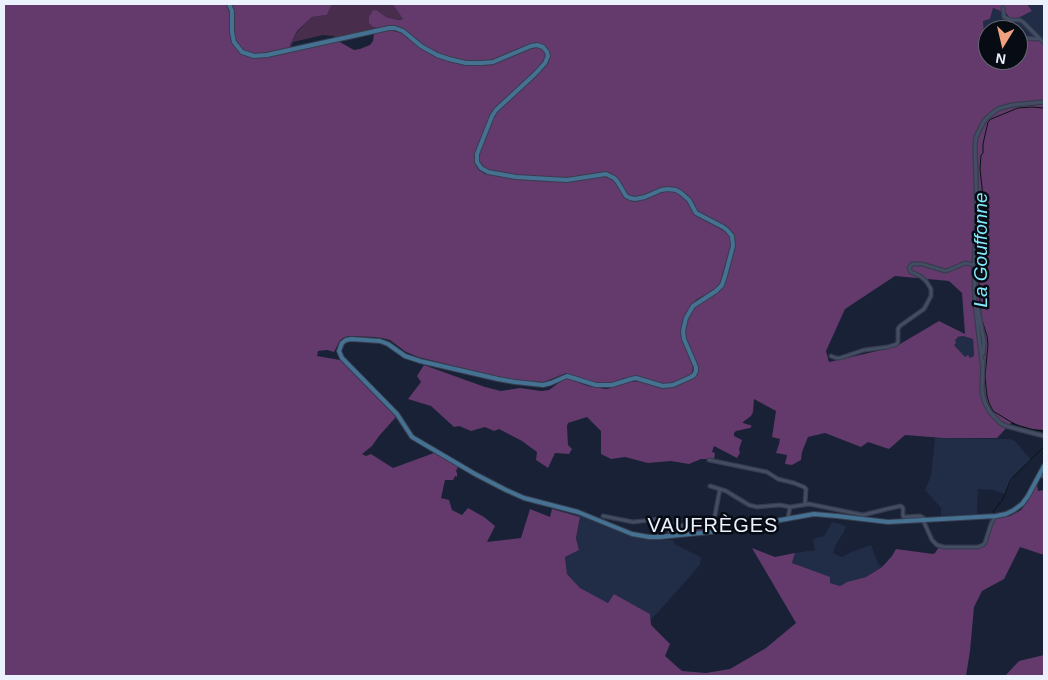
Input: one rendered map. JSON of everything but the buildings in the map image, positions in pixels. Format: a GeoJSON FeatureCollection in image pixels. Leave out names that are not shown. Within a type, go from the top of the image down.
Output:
{"type":"FeatureCollection","features":[{"type":"Feature","properties":{"kind":"main road"},"geometry":{"type":"LineString","coordinates":[[229,4],[232,11],[234,42],[242,52],[254,56],[267,55],[389,28],[403,31],[421,46],[432,52],[466,63],[482,64],[493,62],[531,46],[543,47],[548,56],[545,64],[492,116],[477,154],[477,162],[481,168],[488,172],[516,177],[567,180],[606,174],[617,181],[626,196],[635,199],[661,190],[676,190],[689,200],[696,213],[727,230],[732,236],[734,246],[722,284],[716,291],[698,302],[689,311],[686,318],[683,331],[684,340],[696,367],[694,375],[673,385],[663,386],[636,378],[612,385],[596,385],[567,376],[547,384],[498,380],[405,356],[380,340],[348,339],[342,343],[339,353],[342,358],[397,414],[412,437],[494,484],[524,498],[578,512],[632,534],[649,537],[720,531],[819,514],[888,522],[996,516],[1006,514],[1022,504],[1042,475],[1044,468]]}},
{"type":"Feature","properties":{"kind":"street"},"geometry":{"type":"LineString","coordinates":[[1003,8],[1004,17],[1011,20]]}},
{"type":"Feature","properties":{"kind":"street"},"geometry":{"type":"LineString","coordinates":[[1028,27],[1044,43]]}},
{"type":"Feature","properties":{"kind":"street"},"geometry":{"type":"LineString","coordinates":[[1028,38],[1040,39]]}},
{"type":"Feature","properties":{"kind":"street"},"geometry":{"type":"LineString","coordinates":[[1044,102],[1012,105],[998,109],[984,121],[978,132],[975,146],[977,215],[974,265],[975,303],[982,362],[984,400],[990,412],[1006,426],[1044,436]]}},
{"type":"Feature","properties":{"kind":"street"},"geometry":{"type":"LineString","coordinates":[[831,356],[840,358],[864,350],[896,344],[900,326],[924,309],[931,296],[931,289],[926,281],[911,272],[909,268],[912,264],[922,264],[945,271],[964,264],[974,265]]}},
{"type":"Feature","properties":{"kind":"street"},"geometry":{"type":"LineString","coordinates":[[709,460],[767,472],[778,479],[804,487],[806,489],[805,504]]}},
{"type":"Feature","properties":{"kind":"street"},"geometry":{"type":"LineString","coordinates":[[710,486],[733,494],[749,506],[757,507],[780,505],[790,507],[805,504],[863,515],[901,506],[903,508],[903,516],[920,516],[924,518],[934,542],[944,547],[978,547],[983,545],[996,516]]}},
{"type":"Feature","properties":{"kind":"street"},"geometry":{"type":"LineString","coordinates":[[714,520],[720,489]]}},
{"type":"Feature","properties":{"kind":"street"},"geometry":{"type":"LineString","coordinates":[[788,518],[790,507]]}},
{"type":"Feature","properties":{"kind":"street"},"geometry":{"type":"LineString","coordinates":[[603,516],[633,522],[660,519],[674,525],[684,526],[698,519],[714,520],[736,525],[740,528]]}},
{"type":"Feature","properties":{"kind":"street"},"geometry":{"type":"LineString","coordinates":[[672,536],[670,531],[674,525]]}},
{"type":"Feature","properties":{"kind":"shaded area"},"geometry":{"type":"Polygon","coordinates":[[[4,4],[227,4],[230,33],[234,46],[243,55],[254,58],[268,57],[338,41],[354,50],[360,49],[370,45],[373,41],[374,33],[389,30],[402,33],[420,48],[436,57],[466,65],[482,66],[493,64],[532,48],[539,47],[543,50],[545,58],[539,67],[490,115],[475,154],[474,160],[476,165],[485,174],[516,179],[567,182],[606,176],[615,182],[624,197],[635,202],[661,192],[675,192],[687,201],[695,215],[726,232],[730,237],[731,245],[720,283],[715,289],[696,300],[685,314],[682,324],[682,340],[693,367],[692,373],[683,379],[669,384],[636,376],[611,383],[596,383],[566,373],[544,382],[522,381],[418,357],[406,352],[390,340],[374,337],[345,337],[340,340],[334,352],[327,350],[318,351],[317,356],[340,360],[396,417],[372,446],[362,454],[366,456],[371,454],[393,468],[434,453],[458,467],[456,471],[457,477],[455,476],[453,480],[445,480],[441,498],[449,500],[452,510],[462,515],[468,508],[495,526],[487,542],[521,538],[530,509],[550,517],[552,509],[580,517],[576,538],[579,550],[565,557],[567,574],[580,588],[608,603],[614,594],[650,614],[651,625],[670,644],[665,656],[682,671],[706,673],[730,669],[766,648],[796,623],[752,548],[775,557],[795,553],[792,563],[830,577],[830,583],[840,586],[866,577],[882,567],[896,549],[933,554],[939,547],[946,549],[981,548],[986,545],[996,519],[1010,516],[1021,510],[1037,484],[1038,491],[1044,490],[1044,555],[1020,547],[1004,579],[982,591],[974,607],[966,676],[4,676],[4,4]]]}},
{"type":"Feature","properties":{"kind":"shaded area"},"geometry":{"type":"Polygon","coordinates":[[[231,4],[332,4],[327,15],[312,17],[297,31],[290,48],[257,55],[246,52],[237,44],[231,4]]]}},
{"type":"Feature","properties":{"kind":"shaded area"},"geometry":{"type":"Polygon","coordinates":[[[332,4],[393,4],[404,18],[398,20],[386,17],[378,11],[373,27],[377,28],[336,38],[323,35],[293,42],[290,48],[297,32],[312,17],[327,15],[332,4]]]}},
{"type":"Feature","properties":{"kind":"shaded area"},"geometry":{"type":"Polygon","coordinates":[[[393,4],[1027,4],[1032,11],[1016,20],[1011,20],[1006,13],[993,8],[990,19],[978,20],[978,70],[1028,70],[1028,41],[1044,43],[1044,430],[1032,429],[1012,422],[997,438],[943,438],[905,435],[889,449],[868,442],[861,447],[825,433],[808,437],[801,460],[792,465],[785,464],[787,455],[776,453],[780,439],[772,437],[776,411],[754,399],[753,412],[743,422],[752,426],[734,433],[734,436],[742,440],[739,449],[740,453],[737,458],[714,446],[712,452],[715,453],[714,460],[701,459],[689,464],[671,461],[648,463],[625,457],[611,459],[601,454],[601,431],[587,417],[568,423],[568,445],[572,449],[569,454],[555,453],[548,468],[536,460],[537,452],[522,441],[499,429],[494,431],[485,427],[471,431],[459,426],[454,427],[431,406],[408,399],[421,382],[417,376],[424,365],[501,391],[520,388],[541,391],[549,390],[566,378],[588,386],[606,389],[640,381],[669,388],[692,379],[697,372],[686,339],[687,319],[694,307],[724,285],[735,240],[734,235],[728,229],[698,212],[690,199],[676,188],[660,188],[635,198],[627,195],[615,176],[607,172],[567,178],[516,175],[488,170],[482,167],[478,160],[479,154],[493,117],[497,111],[542,70],[549,60],[549,52],[540,44],[528,45],[498,58],[482,62],[449,58],[422,45],[407,31],[400,28],[392,26],[373,27],[369,23],[369,17],[373,10],[386,17],[398,20],[403,19],[393,4]],[[895,276],[845,309],[826,351],[829,362],[895,347],[939,321],[965,334],[962,293],[949,281],[895,276]],[[963,336],[957,337],[954,345],[965,357],[968,355],[970,358],[974,356],[973,339],[963,336]]]}},
{"type":"Feature","properties":{"kind":"shaded area"},"geometry":{"type":"Polygon","coordinates":[[[1027,4],[1044,4],[1044,43],[1028,41],[1028,20],[986,20],[990,19],[993,8],[1018,18],[1032,11],[1027,4]]]}},
{"type":"Feature","properties":{"kind":"shaded area"},"geometry":{"type":"Polygon","coordinates":[[[963,336],[973,339],[974,356],[970,358],[965,357],[954,345],[957,337],[963,336]]]}},
{"type":"Feature","properties":{"kind":"shaded area"},"geometry":{"type":"Polygon","coordinates":[[[935,438],[1009,439],[1015,441],[1031,460],[1014,476],[1005,494],[993,490],[978,489],[977,514],[941,516],[941,508],[925,490],[931,476],[935,438]]]}},
{"type":"Feature","properties":{"kind":"shaded area"},"geometry":{"type":"Polygon","coordinates":[[[553,508],[579,515],[632,537],[648,540],[673,540],[676,545],[701,557],[700,565],[651,620],[650,614],[614,594],[608,603],[580,588],[567,574],[565,557],[579,550],[576,538],[580,517],[553,508]]]}},
{"type":"Feature","properties":{"kind":"shaded area"},"geometry":{"type":"Polygon","coordinates":[[[701,520],[731,527],[675,533],[672,531],[675,527],[683,527],[701,520]]]}},
{"type":"Feature","properties":{"kind":"shaded area"},"geometry":{"type":"Polygon","coordinates":[[[832,522],[846,526],[833,553],[842,557],[871,545],[878,564],[882,566],[866,577],[840,586],[830,583],[792,563],[795,553],[815,550],[813,539],[824,536],[832,522]]]}},
{"type":"Feature","properties":{"kind":"shaded area"},"geometry":{"type":"Polygon","coordinates":[[[1044,655],[1044,676],[1005,676],[1019,661],[1044,655]]]}},
{"type":"Feature","properties":{"kind":"waterway","name":"La Gouffonne"},"geometry":{"type":"LineString","coordinates":[[1044,108],[1018,108],[988,122],[980,169],[984,219],[982,248],[978,264],[981,317],[988,344],[985,377],[989,403],[993,411],[1016,425],[1044,431]]}},
{"type":"Feature","properties":{"kind":"waterway"},"geometry":{"type":"LineString","coordinates":[[993,512],[1003,499],[1011,479],[1044,447]]}},
{"type":"Feature","properties":{"kind":"district","name":"VAUFRÈGES"},"geometry":{"type":"Point","coordinates":[713,526]}}]}
